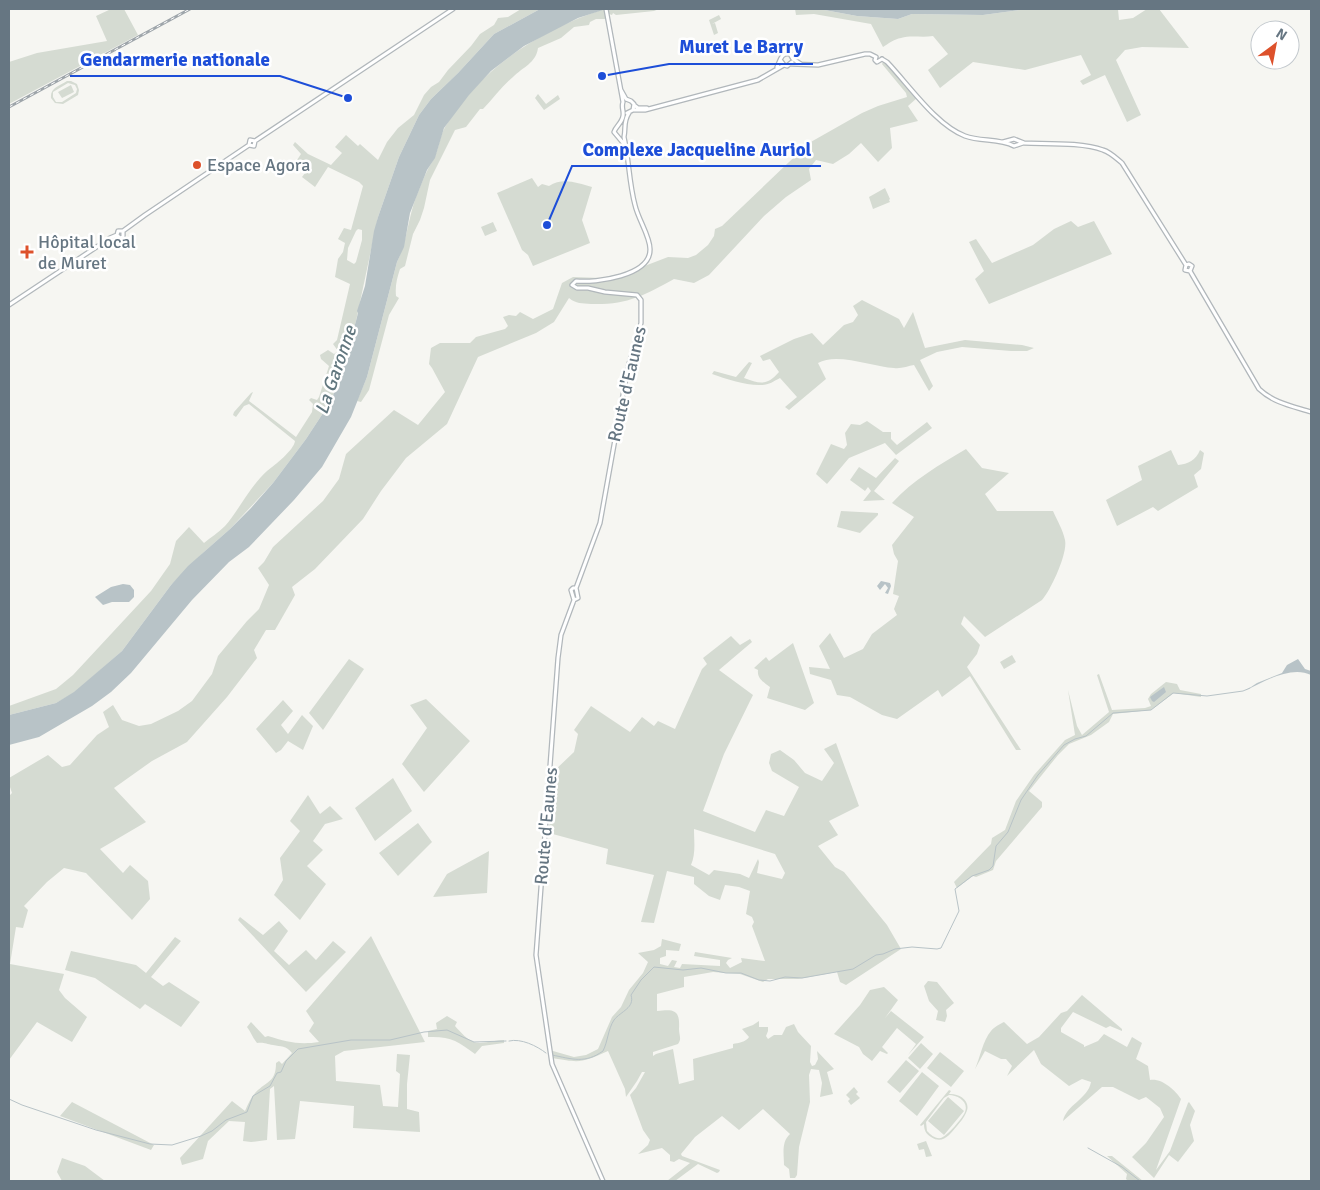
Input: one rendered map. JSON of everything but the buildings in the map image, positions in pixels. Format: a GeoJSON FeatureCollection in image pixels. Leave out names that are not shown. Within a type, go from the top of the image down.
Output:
{"type":"FeatureCollection","features":[{"type":"Feature","properties":{"kind":"main road"},"geometry":{"type":"LineString","coordinates":[[9,305],[110,238],[123,237],[124,231],[145,215],[249,145],[254,146],[255,141],[453,9]]}},
{"type":"Feature","properties":{"kind":"main road"},"geometry":{"type":"LineString","coordinates":[[606,9],[618,85],[623,102],[621,122],[614,131],[618,136],[622,136],[625,133],[624,123],[629,113],[633,110],[634,105]]}},
{"type":"Feature","properties":{"kind":"main road"},"geometry":{"type":"LineString","coordinates":[[775,70],[785,54],[790,54],[793,59],[802,64]]}},
{"type":"Feature","properties":{"kind":"main road"},"geometry":{"type":"LineString","coordinates":[[633,110],[640,111],[758,80],[784,65],[818,65],[870,54],[876,57],[875,60],[878,62],[881,62],[882,59],[887,62],[934,114],[958,133],[974,139],[1003,142],[1014,146],[1017,143],[1024,143],[1101,149],[1122,163],[1186,265],[1185,270],[1190,272],[1259,389],[1277,402],[1311,412]]}},
{"type":"Feature","properties":{"kind":"main road"},"geometry":{"type":"LineString","coordinates":[[791,64],[793,59]]}},
{"type":"Feature","properties":{"kind":"main road"},"geometry":{"type":"LineString","coordinates":[[781,61],[784,65]]}},
{"type":"Feature","properties":{"kind":"main road"},"geometry":{"type":"LineString","coordinates":[[618,85],[627,100],[641,108],[650,108]]}},
{"type":"Feature","properties":{"kind":"main road"},"geometry":{"type":"LineString","coordinates":[[623,102],[627,100]]}},
{"type":"Feature","properties":{"kind":"main road"},"geometry":{"type":"LineString","coordinates":[[623,111],[629,113]]}},
{"type":"Feature","properties":{"kind":"main road"},"geometry":{"type":"LineString","coordinates":[[618,126],[624,128]]}},
{"type":"Feature","properties":{"kind":"main road","name":"Route d'Eaunes"},"geometry":{"type":"LineString","coordinates":[[603,1181],[549,1054],[536,955],[561,635],[574,600],[578,598],[576,588],[600,523],[628,367],[640,330],[642,316],[641,300],[637,295],[577,288],[572,284],[576,281],[593,282],[629,273],[644,264],[650,255],[650,244],[638,217],[634,202],[625,133]]}},
{"type":"Feature","properties":{"kind":"main road","name":"Route d'Eaunes"},"geometry":{"type":"LineString","coordinates":[[618,136],[626,147]]}},
{"type":"Feature","properties":{"kind":"main road"},"geometry":{"type":"LineString","coordinates":[[1003,142],[1014,139],[1017,143]]}},
{"type":"Feature","properties":{"kind":"main road"},"geometry":{"type":"LineString","coordinates":[[1012,140],[1012,145]]}},
{"type":"Feature","properties":{"kind":"shaded area"},"geometry":{"type":"Polygon","coordinates":[[[111,9],[124,9],[138,35],[9,104],[9,62],[37,53],[107,41],[96,16],[111,9]]]}},
{"type":"Feature","properties":{"kind":"shaded area"},"geometry":{"type":"Polygon","coordinates":[[[521,9],[540,9],[494,34],[431,99],[419,115],[399,157],[378,217],[356,321],[335,391],[329,404],[306,439],[273,483],[230,529],[171,585],[122,651],[74,693],[56,703],[9,715],[9,706],[56,689],[73,675],[151,591],[170,564],[176,541],[189,527],[204,543],[225,526],[261,477],[291,449],[295,441],[249,404],[244,406],[236,417],[233,415],[251,393],[253,392],[249,401],[296,437],[312,412],[313,404],[309,400],[311,398],[317,400],[319,397],[329,366],[321,359],[320,355],[328,350],[334,354],[338,351],[333,344],[337,340],[350,284],[335,277],[338,259],[343,252],[345,243],[338,239],[344,228],[351,230],[363,186],[359,182],[328,167],[315,187],[302,177],[308,169],[297,160],[301,154],[293,145],[295,142],[308,154],[331,165],[342,153],[335,147],[346,135],[358,146],[360,144],[378,160],[387,142],[398,128],[414,115],[424,95],[431,87],[439,82],[480,34],[494,25],[498,18],[508,17],[521,9]],[[358,229],[356,231],[348,248],[347,260],[354,264],[362,240],[362,230],[358,229]]]}},
{"type":"Feature","properties":{"kind":"shaded area"},"geometry":{"type":"Polygon","coordinates":[[[540,9],[606,9],[578,18],[524,46],[491,71],[469,95],[444,128],[435,158],[427,170],[410,213],[404,247],[397,262],[367,377],[351,417],[322,467],[294,500],[249,547],[229,562],[192,600],[131,673],[111,692],[92,706],[39,737],[9,745],[9,715],[56,703],[74,692],[122,651],[171,585],[188,566],[251,508],[273,483],[306,439],[329,404],[335,391],[365,286],[378,217],[399,157],[419,115],[431,99],[494,34],[540,9]]]}},
{"type":"Feature","properties":{"kind":"shaded area"},"geometry":{"type":"Polygon","coordinates":[[[604,9],[606,19],[596,19],[590,22],[589,25],[574,27],[561,38],[538,48],[532,61],[509,81],[483,109],[480,109],[466,127],[455,130],[430,180],[424,208],[413,234],[405,266],[400,269],[396,289],[396,296],[399,298],[389,315],[369,390],[361,402],[357,401],[367,377],[413,205],[435,156],[445,127],[459,106],[476,87],[494,69],[514,54],[557,28],[604,9]]]}},
{"type":"Feature","properties":{"kind":"shaded area"},"geometry":{"type":"Polygon","coordinates":[[[608,9],[659,9],[616,15],[613,13],[612,15],[609,14],[608,9]]]}},
{"type":"Feature","properties":{"kind":"shaded area"},"geometry":{"type":"Polygon","coordinates":[[[795,9],[819,9],[857,16],[898,19],[912,14],[983,15],[1027,9],[1118,9],[1119,20],[1133,18],[1147,9],[1159,9],[1189,48],[1142,47],[1125,50],[1116,60],[1141,115],[1127,122],[1105,75],[1083,85],[1080,81],[1091,75],[1081,55],[1025,70],[973,62],[940,88],[928,70],[948,54],[933,36],[905,37],[896,39],[883,47],[871,24],[814,14],[796,15],[795,9]]]}},
{"type":"Feature","properties":{"kind":"shaded area"},"geometry":{"type":"Polygon","coordinates":[[[819,9],[1027,9],[983,15],[912,14],[898,19],[857,16],[819,9]]]}},
{"type":"Feature","properties":{"kind":"shaded area"},"geometry":{"type":"Polygon","coordinates":[[[719,15],[721,19],[712,24],[715,23],[718,33],[714,35],[709,20],[719,15]]]}},
{"type":"Feature","properties":{"kind":"shaded area"},"geometry":{"type":"Polygon","coordinates":[[[883,62],[917,98],[908,106],[918,121],[890,128],[892,148],[878,162],[861,143],[849,154],[833,164],[816,160],[809,169],[811,180],[786,197],[764,216],[709,275],[694,283],[674,279],[644,295],[615,303],[591,304],[574,301],[569,298],[554,322],[536,333],[478,357],[447,424],[406,458],[363,519],[315,569],[292,587],[295,595],[275,630],[266,630],[254,650],[257,658],[227,697],[187,742],[152,761],[114,788],[146,822],[100,849],[123,873],[130,865],[148,881],[150,899],[132,920],[86,873],[64,868],[47,882],[24,906],[28,910],[23,928],[16,927],[10,964],[64,974],[59,990],[65,998],[87,1017],[72,1042],[37,1022],[9,1060],[9,796],[12,793],[9,778],[48,755],[62,767],[70,765],[97,735],[109,727],[103,712],[113,705],[122,720],[139,726],[151,724],[178,711],[192,701],[212,674],[218,656],[259,609],[269,585],[258,568],[273,547],[323,501],[339,479],[346,454],[394,410],[418,425],[445,392],[429,364],[431,348],[440,343],[470,343],[476,337],[505,329],[508,326],[503,317],[509,315],[516,316],[520,312],[533,319],[553,309],[562,283],[573,277],[601,278],[629,272],[668,257],[688,258],[696,255],[708,245],[714,236],[715,229],[722,226],[809,143],[862,113],[907,97],[906,93],[882,64],[883,62]]]}},
{"type":"Feature","properties":{"kind":"shaded area"},"geometry":{"type":"Polygon","coordinates":[[[67,81],[77,84],[78,95],[63,104],[55,103],[51,98],[52,92],[67,81]],[[68,83],[53,92],[56,102],[62,102],[76,93],[75,85],[68,83]]]}},
{"type":"Feature","properties":{"kind":"shaded area"},"geometry":{"type":"Polygon","coordinates":[[[71,85],[74,92],[62,98],[58,92],[71,85]]]}},
{"type":"Feature","properties":{"kind":"shaded area"},"geometry":{"type":"Polygon","coordinates":[[[538,94],[546,104],[558,95],[560,99],[544,110],[535,98],[538,94]]]}},
{"type":"Feature","properties":{"kind":"shaded area"},"geometry":{"type":"Polygon","coordinates":[[[532,178],[538,187],[542,184],[549,186],[565,181],[592,187],[582,220],[590,243],[533,266],[528,255],[522,250],[497,193],[532,178]]]}},
{"type":"Feature","properties":{"kind":"shaded area"},"geometry":{"type":"Polygon","coordinates":[[[885,188],[890,202],[873,209],[869,197],[885,188]]]}},
{"type":"Feature","properties":{"kind":"shaded area"},"geometry":{"type":"Polygon","coordinates":[[[1071,221],[1078,227],[1094,221],[1112,254],[989,304],[975,279],[984,271],[969,242],[976,239],[992,263],[1033,245],[1054,229],[1071,221]]]}},
{"type":"Feature","properties":{"kind":"shaded area"},"geometry":{"type":"Polygon","coordinates":[[[493,222],[497,231],[485,236],[481,227],[493,222]]]}},
{"type":"Feature","properties":{"kind":"shaded area"},"geometry":{"type":"Polygon","coordinates":[[[862,300],[899,319],[904,328],[913,312],[925,348],[965,340],[1022,345],[1034,348],[1027,351],[1011,351],[962,347],[937,352],[920,360],[933,386],[929,391],[914,365],[897,368],[845,359],[826,360],[818,363],[826,379],[789,410],[785,407],[797,397],[780,378],[771,383],[756,385],[737,382],[712,374],[714,371],[736,377],[749,362],[752,363],[744,378],[755,382],[767,382],[779,372],[770,359],[763,361],[760,356],[794,339],[812,333],[823,345],[844,325],[853,322],[858,315],[853,306],[862,300]]]}},
{"type":"Feature","properties":{"kind":"shaded area"},"geometry":{"type":"Polygon","coordinates":[[[867,421],[883,432],[891,432],[891,439],[897,445],[927,422],[932,428],[896,455],[885,443],[849,458],[827,484],[816,474],[831,444],[844,449],[847,445],[845,433],[851,424],[860,425],[867,421]]]}},
{"type":"Feature","properties":{"kind":"shaded area"},"geometry":{"type":"Polygon","coordinates":[[[966,449],[982,468],[1009,473],[985,494],[997,511],[1053,511],[1065,540],[1064,553],[1058,571],[1042,600],[985,637],[964,616],[961,624],[980,645],[977,654],[967,667],[1021,750],[1016,750],[970,676],[942,697],[938,690],[897,719],[882,715],[850,697],[837,695],[831,680],[810,674],[809,667],[830,669],[819,646],[830,633],[844,658],[863,649],[872,634],[897,615],[894,609],[899,596],[893,594],[898,561],[892,545],[914,517],[892,503],[918,480],[966,449]]]}},
{"type":"Feature","properties":{"kind":"shaded area"},"geometry":{"type":"Polygon","coordinates":[[[1171,450],[1178,465],[1191,461],[1200,450],[1204,453],[1201,469],[1194,475],[1198,487],[1158,511],[1153,507],[1117,526],[1106,500],[1142,480],[1138,466],[1171,450]]]}},
{"type":"Feature","properties":{"kind":"shaded area"},"geometry":{"type":"Polygon","coordinates":[[[895,458],[899,461],[874,491],[885,500],[863,501],[871,491],[868,487],[865,491],[850,480],[859,467],[876,478],[895,458]]]}},
{"type":"Feature","properties":{"kind":"shaded area"},"geometry":{"type":"Polygon","coordinates":[[[841,511],[878,513],[878,515],[860,533],[837,527],[841,511]]]}},
{"type":"Feature","properties":{"kind":"shaded area"},"geometry":{"type":"Polygon","coordinates":[[[881,581],[890,583],[891,586],[888,594],[885,593],[888,588],[885,584],[880,590],[877,586],[881,581]]]}},
{"type":"Feature","properties":{"kind":"shaded area"},"geometry":{"type":"Polygon","coordinates":[[[123,584],[130,585],[134,590],[134,597],[129,602],[112,602],[103,605],[95,597],[111,587],[123,584]]]}},
{"type":"Feature","properties":{"kind":"shaded area"},"geometry":{"type":"Polygon","coordinates":[[[731,636],[740,645],[750,639],[752,642],[719,670],[753,695],[724,754],[703,811],[755,832],[766,810],[784,816],[799,787],[772,771],[769,763],[771,754],[780,750],[794,760],[805,773],[822,781],[834,763],[824,749],[836,743],[859,806],[829,821],[838,835],[818,846],[835,867],[844,872],[887,925],[901,949],[846,985],[840,982],[837,972],[798,979],[768,979],[763,982],[740,974],[713,972],[684,977],[684,987],[657,994],[657,1011],[668,1010],[677,1014],[679,1018],[680,1039],[678,1044],[653,1052],[653,1056],[673,1049],[679,1084],[694,1080],[693,1059],[733,1048],[733,1044],[744,1041],[749,1037],[742,1029],[759,1021],[759,1027],[768,1027],[766,1036],[768,1039],[774,1035],[782,1035],[786,1027],[794,1024],[798,1032],[811,1046],[810,1062],[812,1066],[815,1065],[818,1059],[817,1051],[834,1069],[827,1072],[833,1094],[820,1097],[822,1083],[819,1070],[811,1069],[809,1075],[810,1102],[799,1147],[797,1175],[795,1178],[790,1178],[789,1169],[784,1165],[784,1145],[790,1134],[763,1109],[739,1130],[722,1116],[695,1137],[681,1154],[720,1170],[719,1172],[717,1173],[698,1164],[675,1181],[667,1181],[690,1163],[679,1159],[674,1162],[670,1161],[670,1155],[662,1148],[638,1154],[648,1145],[650,1140],[643,1130],[630,1095],[645,1072],[642,1072],[626,1097],[625,1089],[608,1051],[581,1061],[552,1058],[553,1051],[574,1057],[586,1055],[598,1049],[612,1017],[621,1007],[629,990],[643,973],[648,962],[638,953],[654,950],[661,946],[662,939],[681,944],[679,951],[666,950],[666,956],[660,958],[660,964],[668,966],[672,960],[677,961],[674,967],[680,968],[682,964],[720,966],[720,960],[694,956],[695,952],[732,958],[726,963],[730,968],[742,962],[741,958],[765,961],[752,926],[754,922],[752,917],[746,914],[750,891],[725,885],[720,900],[709,896],[694,884],[694,877],[667,871],[654,923],[641,922],[654,875],[606,864],[608,849],[549,833],[552,773],[574,752],[578,734],[574,730],[591,706],[630,732],[642,717],[654,726],[658,721],[675,729],[702,669],[707,664],[703,658],[731,636]],[[694,829],[694,852],[691,865],[709,875],[714,870],[740,874],[749,878],[758,859],[757,873],[782,879],[785,873],[775,854],[694,829]]]}},
{"type":"Feature","properties":{"kind":"shaded area"},"geometry":{"type":"Polygon","coordinates":[[[793,643],[814,703],[805,710],[767,698],[770,687],[761,680],[758,670],[754,668],[766,657],[769,661],[793,643]]]}},
{"type":"Feature","properties":{"kind":"shaded area"},"geometry":{"type":"Polygon","coordinates":[[[1012,655],[1016,662],[1004,669],[1000,662],[1012,655]]]}},
{"type":"Feature","properties":{"kind":"shaded area"},"geometry":{"type":"Polygon","coordinates":[[[349,659],[364,669],[323,730],[309,713],[349,659]]]}},
{"type":"Feature","properties":{"kind":"shaded area"},"geometry":{"type":"Polygon","coordinates":[[[1298,659],[1305,669],[1311,671],[1311,675],[1303,672],[1286,673],[1245,691],[1257,683],[1282,673],[1287,665],[1298,659]]]}},
{"type":"Feature","properties":{"kind":"shaded area"},"geometry":{"type":"Polygon","coordinates":[[[1099,674],[1112,710],[1151,706],[1148,699],[1151,694],[1166,682],[1177,684],[1180,690],[1201,694],[1201,697],[1174,693],[1151,710],[1113,714],[1109,722],[1091,735],[1069,744],[1029,791],[1042,802],[1042,807],[996,861],[993,870],[976,877],[973,876],[957,888],[954,882],[991,844],[992,838],[1005,830],[1016,801],[1034,775],[1065,740],[1075,735],[1068,690],[1077,726],[1082,735],[1109,712],[1097,675],[1099,674]]]}},
{"type":"Feature","properties":{"kind":"shaded area"},"geometry":{"type":"Polygon","coordinates":[[[1164,687],[1166,692],[1154,702],[1152,701],[1150,697],[1164,687]]]}},
{"type":"Feature","properties":{"kind":"shaded area"},"geometry":{"type":"Polygon","coordinates":[[[426,699],[470,741],[424,792],[402,764],[427,728],[410,705],[426,699]]]}},
{"type":"Feature","properties":{"kind":"shaded area"},"geometry":{"type":"Polygon","coordinates":[[[283,700],[293,711],[281,725],[288,734],[302,715],[313,726],[303,750],[288,741],[276,753],[256,729],[283,700]]]}},
{"type":"Feature","properties":{"kind":"shaded area"},"geometry":{"type":"Polygon","coordinates":[[[393,778],[412,811],[375,841],[355,808],[393,778]]]}},
{"type":"Feature","properties":{"kind":"shaded area"},"geometry":{"type":"Polygon","coordinates":[[[308,795],[320,814],[330,806],[343,819],[325,824],[313,841],[323,850],[307,866],[326,884],[300,920],[274,895],[283,880],[280,858],[300,831],[290,821],[308,795]]]}},
{"type":"Feature","properties":{"kind":"shaded area"},"geometry":{"type":"Polygon","coordinates":[[[418,823],[432,842],[398,876],[379,853],[418,823]]]}},
{"type":"Feature","properties":{"kind":"shaded area"},"geometry":{"type":"Polygon","coordinates":[[[489,851],[487,893],[433,897],[447,874],[489,851]]]}},
{"type":"Feature","properties":{"kind":"shaded area"},"geometry":{"type":"Polygon","coordinates":[[[240,917],[263,935],[279,921],[288,931],[274,951],[289,965],[306,950],[316,960],[333,941],[346,952],[306,992],[238,920],[240,917]]]}},
{"type":"Feature","properties":{"kind":"shaded area"},"geometry":{"type":"Polygon","coordinates":[[[371,936],[425,1042],[344,1051],[335,1056],[336,1081],[380,1085],[383,1106],[398,1107],[400,1074],[396,1071],[397,1054],[410,1055],[407,1109],[419,1112],[420,1132],[353,1128],[354,1106],[300,1101],[295,1139],[277,1140],[274,1086],[270,1089],[267,1140],[243,1141],[245,1122],[229,1121],[208,1141],[203,1159],[182,1165],[180,1158],[232,1101],[245,1111],[254,1094],[273,1078],[276,1063],[279,1061],[282,1064],[292,1053],[283,1047],[257,1043],[247,1027],[251,1022],[265,1037],[268,1036],[299,1043],[319,1042],[309,1031],[314,1023],[306,1011],[371,936]]]}},
{"type":"Feature","properties":{"kind":"shaded area"},"geometry":{"type":"Polygon","coordinates":[[[175,937],[181,941],[151,977],[163,986],[169,982],[200,1002],[181,1027],[145,1004],[140,1009],[95,978],[65,970],[71,951],[136,965],[146,973],[175,937]]]}},
{"type":"Feature","properties":{"kind":"shaded area"},"geometry":{"type":"Polygon","coordinates":[[[928,981],[937,982],[954,1003],[946,1010],[945,1022],[936,1020],[938,1011],[929,1001],[924,986],[928,981]]]}},
{"type":"Feature","properties":{"kind":"shaded area"},"geometry":{"type":"Polygon","coordinates":[[[884,987],[898,1000],[885,1018],[891,1011],[924,1037],[908,1055],[916,1044],[897,1028],[882,1047],[888,1053],[880,1051],[872,1061],[863,1054],[859,1047],[834,1034],[860,1005],[870,990],[884,987]]]}},
{"type":"Feature","properties":{"kind":"shaded area"},"geometry":{"type":"Polygon","coordinates":[[[1082,995],[1122,1031],[1110,1026],[1106,1028],[1073,1012],[1061,1028],[1061,1032],[1084,1045],[1084,1047],[1098,1041],[1104,1034],[1127,1047],[1132,1037],[1142,1043],[1136,1059],[1148,1066],[1150,1080],[1164,1083],[1181,1099],[1156,1170],[1170,1151],[1189,1102],[1195,1111],[1190,1125],[1194,1141],[1178,1162],[1169,1155],[1154,1178],[1132,1157],[1146,1143],[1164,1117],[1160,1108],[1146,1097],[1139,1100],[1113,1087],[1102,1087],[1063,1121],[1068,1111],[1086,1093],[1091,1082],[1082,1079],[1069,1086],[1041,1064],[1034,1050],[1007,1076],[1012,1066],[1006,1059],[1001,1059],[985,1051],[975,1069],[986,1039],[995,1027],[1004,1022],[1027,1044],[1039,1037],[1061,1013],[1067,1011],[1082,995]]]}},
{"type":"Feature","properties":{"kind":"shaded area"},"geometry":{"type":"Polygon","coordinates":[[[447,1016],[457,1022],[455,1026],[473,1042],[482,1043],[504,1040],[504,1043],[482,1046],[475,1054],[453,1040],[442,1037],[428,1037],[428,1031],[437,1029],[436,1023],[447,1016]]]}},
{"type":"Feature","properties":{"kind":"shaded area"},"geometry":{"type":"Polygon","coordinates":[[[921,1043],[933,1054],[920,1069],[908,1058],[921,1043]]]}},
{"type":"Feature","properties":{"kind":"shaded area"},"geometry":{"type":"Polygon","coordinates":[[[940,1052],[964,1071],[951,1087],[927,1068],[940,1052]]]}},
{"type":"Feature","properties":{"kind":"shaded area"},"geometry":{"type":"Polygon","coordinates":[[[906,1060],[919,1071],[900,1093],[887,1082],[906,1060]]]}},
{"type":"Feature","properties":{"kind":"shaded area"},"geometry":{"type":"Polygon","coordinates":[[[922,1072],[939,1086],[917,1116],[899,1101],[922,1072]]]}},
{"type":"Feature","properties":{"kind":"shaded area"},"geometry":{"type":"Polygon","coordinates":[[[854,1087],[858,1092],[856,1094],[860,1098],[851,1105],[848,1101],[850,1099],[846,1095],[854,1087]]]}},
{"type":"Feature","properties":{"kind":"shaded area"},"geometry":{"type":"Polygon","coordinates":[[[949,1090],[951,1091],[949,1094],[960,1096],[966,1101],[967,1109],[965,1115],[946,1138],[939,1140],[929,1136],[924,1124],[920,1125],[949,1090]],[[952,1095],[944,1098],[926,1122],[927,1131],[935,1137],[941,1138],[947,1134],[964,1115],[966,1108],[964,1102],[952,1095]]]}},
{"type":"Feature","properties":{"kind":"shaded area"},"geometry":{"type":"Polygon","coordinates":[[[948,1097],[964,1111],[944,1135],[928,1121],[948,1097]]]}},
{"type":"Feature","properties":{"kind":"shaded area"},"geometry":{"type":"Polygon","coordinates":[[[72,1102],[154,1145],[151,1150],[60,1116],[72,1102]]]}},
{"type":"Feature","properties":{"kind":"shaded area"},"geometry":{"type":"Polygon","coordinates":[[[926,1141],[932,1156],[926,1157],[924,1149],[919,1150],[917,1144],[926,1141]]]}},
{"type":"Feature","properties":{"kind":"shaded area"},"geometry":{"type":"Polygon","coordinates":[[[1107,1156],[1112,1156],[1143,1181],[1128,1181],[1126,1179],[1127,1174],[1107,1156]]]}},
{"type":"Feature","properties":{"kind":"shaded area"},"geometry":{"type":"Polygon","coordinates":[[[62,1158],[85,1166],[105,1181],[62,1181],[57,1172],[62,1158]]]}},
{"type":"Feature","properties":{"kind":"waterway"},"geometry":{"type":"LineString","coordinates":[[552,1055],[584,1059],[603,1051],[614,1020],[629,1006],[632,999],[631,995],[641,980],[654,967],[683,970],[701,968],[726,973],[741,973],[759,980],[770,981],[785,977],[802,978],[853,969],[876,955],[895,949],[912,947],[941,948],[959,911],[955,889],[972,876],[989,870],[993,866],[996,846],[1008,832],[1021,800],[1038,775],[1064,745],[1086,736],[1113,713],[1151,710],[1173,693],[1207,696],[1243,691],[1250,688]]}},
{"type":"Feature","properties":{"kind":"waterway"},"geometry":{"type":"LineString","coordinates":[[9,1099],[96,1130],[150,1144],[172,1145],[201,1136],[212,1131],[226,1120],[247,1112],[253,1096],[270,1086],[277,1073],[281,1072],[286,1061],[298,1049],[351,1040],[390,1040],[424,1032],[447,1030],[474,1042],[506,1041]]}},
{"type":"Feature","properties":{"kind":"waterway"},"geometry":{"type":"LineString","coordinates":[[509,1041],[529,1043],[546,1053]]}},
{"type":"Feature","properties":{"kind":"waterway"},"geometry":{"type":"LineString","coordinates":[[1088,1148],[1122,1167],[1140,1181]]}},
{"type":"Feature","properties":{"kind":"railway"},"geometry":{"type":"LineString","coordinates":[[9,107],[190,9]]}},
{"type":"Feature","properties":{"kind":"place","name":"Muret Le Barry"},"geometry":{"type":"Point","coordinates":[602,76]}},
{"type":"Feature","properties":{"kind":"place","name":"Gendarmerie nationale"},"geometry":{"type":"Point","coordinates":[348,98]}},
{"type":"Feature","properties":{"kind":"place","name":"Espace Agora"},"geometry":{"type":"Point","coordinates":[197,165]}},
{"type":"Feature","properties":{"kind":"place","name":"Complexe Jacqueline Auriol"},"geometry":{"type":"Point","coordinates":[547,225]}},
{"type":"Feature","properties":{"kind":"place","name":"Hôpital local de Muret"},"geometry":{"type":"Point","coordinates":[27,252]}},
{"type":"Feature","properties":{"kind":"water label","name":"La Garonne"},"geometry":{"type":"Point","coordinates":[336,370]}}]}
